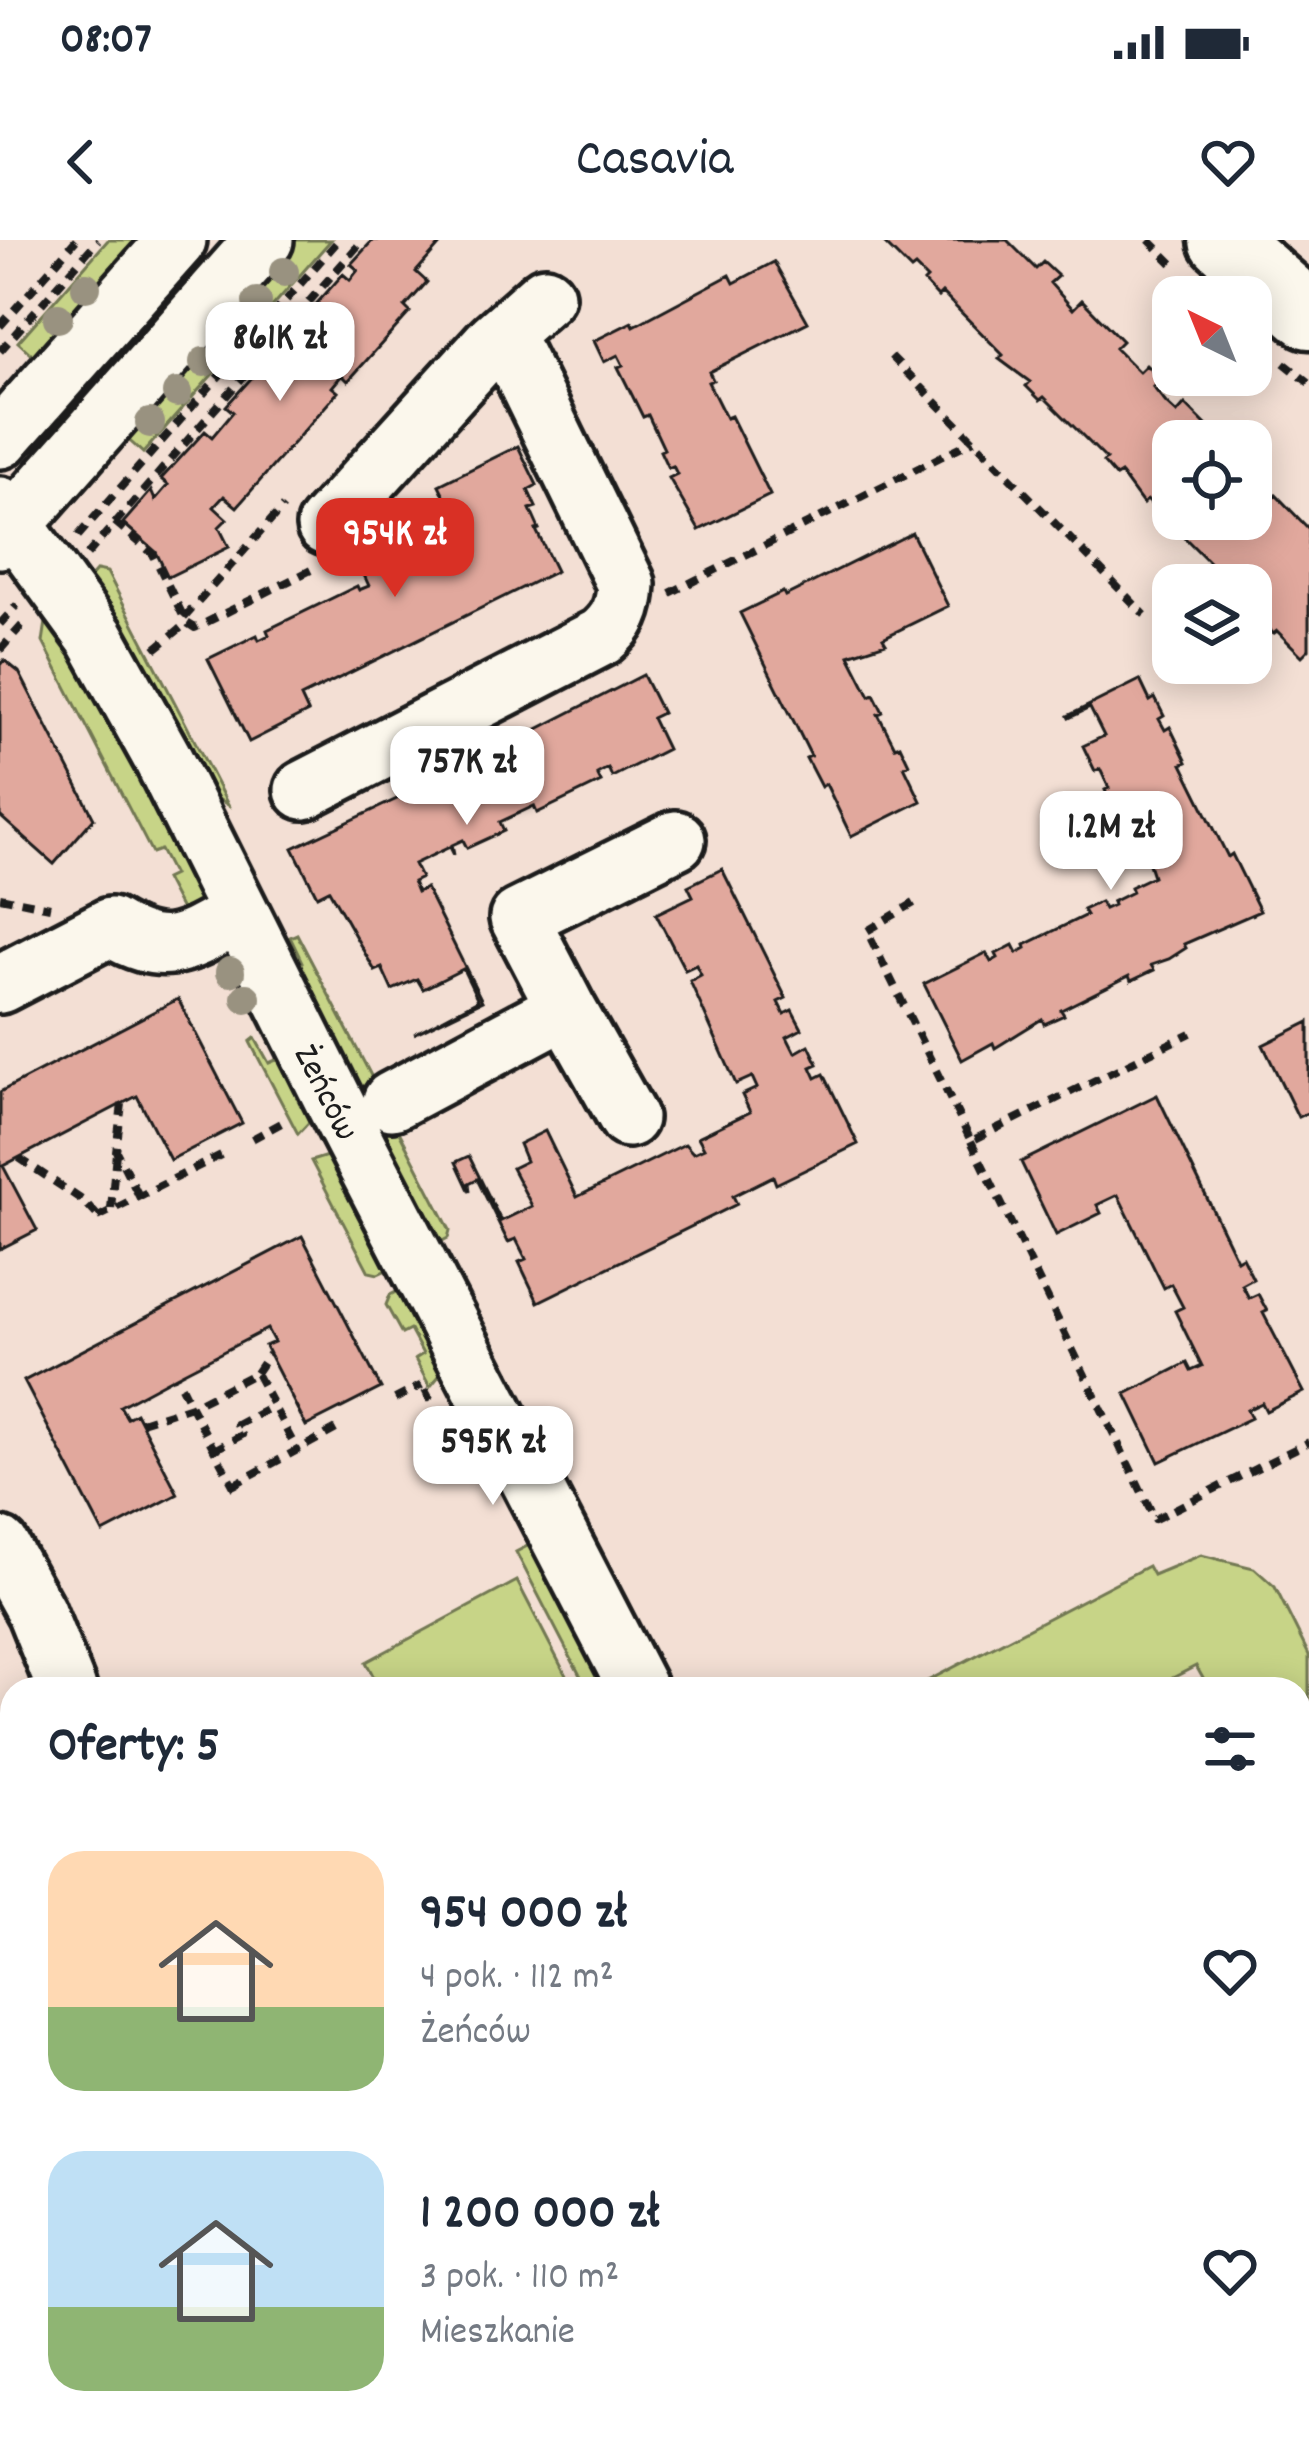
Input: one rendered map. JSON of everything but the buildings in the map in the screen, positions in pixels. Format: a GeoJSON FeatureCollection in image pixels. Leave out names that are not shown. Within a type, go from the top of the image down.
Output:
{"type":"FeatureCollection","features":[{"type":"Feature","properties":{"kind":"main road"},"geometry":{"type":"LineString","coordinates":[[1223,240],[1309,315]]}},
{"type":"Feature","properties":{"kind":"street"},"geometry":{"type":"LineString","coordinates":[[0,440],[177,240]]}},
{"type":"Feature","properties":{"kind":"street"},"geometry":{"type":"LineString","coordinates":[[4,523],[264,240]]}},
{"type":"Feature","properties":{"kind":"street"},"geometry":{"type":"LineString","coordinates":[[327,544],[495,340],[545,296]]}},
{"type":"Feature","properties":{"kind":"street"},"geometry":{"type":"LineString","coordinates":[[304,790],[601,638],[616,625],[625,604],[626,584],[515,358],[495,340]]}},
{"type":"Feature","properties":{"kind":"street","name":"Żeńców"},"geometry":{"type":"LineString","coordinates":[[4,523],[96,638],[162,757],[238,914],[632,1677]]}},
{"type":"Feature","properties":{"kind":"street"},"geometry":{"type":"LineString","coordinates":[[628,1118],[519,918],[676,840]]}},
{"type":"Feature","properties":{"kind":"street"},"geometry":{"type":"LineString","coordinates":[[0,984],[110,927],[134,942],[165,948],[192,940],[238,914]]}},
{"type":"Feature","properties":{"kind":"street"},"geometry":{"type":"LineString","coordinates":[[392,1101],[566,1008]]}},
{"type":"Feature","properties":{"kind":"street"},"geometry":{"type":"LineString","coordinates":[[0,1547],[36,1612],[62,1677]]}},
{"type":"Feature","properties":{"kind":"path"},"geometry":{"type":"LineString","coordinates":[[0,326],[76,240]]}},
{"type":"Feature","properties":{"kind":"path"},"geometry":{"type":"LineString","coordinates":[[0,351],[98,240]]}},
{"type":"Feature","properties":{"kind":"path"},"geometry":{"type":"LineString","coordinates":[[64,552],[339,240]]}},
{"type":"Feature","properties":{"kind":"path"},"geometry":{"type":"LineString","coordinates":[[76,571],[114,521],[363,240]]}},
{"type":"Feature","properties":{"kind":"path"},"geometry":{"type":"LineString","coordinates":[[891,356],[1145,615]]}},
{"type":"Feature","properties":{"kind":"path"},"geometry":{"type":"LineString","coordinates":[[114,521],[153,554],[187,623],[195,628],[327,544]]}},
{"type":"Feature","properties":{"kind":"path"},"geometry":{"type":"LineString","coordinates":[[0,650],[43,609]]}},
{"type":"Feature","properties":{"kind":"path"},"geometry":{"type":"LineString","coordinates":[[155,649],[187,623]]}},
{"type":"Feature","properties":{"kind":"path"},"geometry":{"type":"LineString","coordinates":[[914,903],[867,931],[1155,1519],[1309,1442]]}},
{"type":"Feature","properties":{"kind":"path"},"geometry":{"type":"LineString","coordinates":[[971,1141],[1191,1033]]}},
{"type":"Feature","properties":{"kind":"path"},"geometry":{"type":"LineString","coordinates":[[110,1210],[122,1105]]}},
{"type":"Feature","properties":{"kind":"path"},"geometry":{"type":"LineString","coordinates":[[251,1138],[285,1121]]}},
{"type":"Feature","properties":{"kind":"path"},"geometry":{"type":"LineString","coordinates":[[116,1151],[139,1196]]}},
{"type":"Feature","properties":{"kind":"path"},"geometry":{"type":"LineString","coordinates":[[19,1158],[85,1202],[100,1219],[221,1155]]}},
{"type":"Feature","properties":{"kind":"path"},"geometry":{"type":"LineString","coordinates":[[141,1422],[191,1406],[256,1373],[269,1354]]}},
{"type":"Feature","properties":{"kind":"path"},"geometry":{"type":"LineString","coordinates":[[256,1373],[298,1452]]}},
{"type":"Feature","properties":{"kind":"path"},"geometry":{"type":"LineString","coordinates":[[176,1376],[234,1487],[338,1429]]}},
{"type":"Feature","properties":{"kind":"path"},"geometry":{"type":"LineString","coordinates":[[395,1399],[423,1388],[439,1417]]}},
{"type":"Feature","properties":{"kind":"path"},"geometry":{"type":"LineString","coordinates":[[214,1450],[242,1435],[237,1424],[273,1406]]}},
{"type":"Feature","properties":{"kind":"green space"},"geometry":{"type":"Polygon","coordinates":[[[108,240],[145,240],[39,361],[18,342],[108,240]]]}},
{"type":"Feature","properties":{"kind":"green space"},"geometry":{"type":"Polygon","coordinates":[[[293,240],[331,240],[143,453],[122,434],[293,240]]]}},
{"type":"Feature","properties":{"kind":"green space"},"geometry":{"type":"Polygon","coordinates":[[[97,570],[107,572],[228,805],[203,790],[87,581],[97,570]]]}},
{"type":"Feature","properties":{"kind":"green space"},"geometry":{"type":"Polygon","coordinates":[[[51,618],[83,662],[203,901],[188,923],[165,879],[173,875],[160,850],[152,853],[43,642],[51,618]]]}},
{"type":"Feature","properties":{"kind":"green space"},"geometry":{"type":"Polygon","coordinates":[[[297,934],[379,1091],[363,1095],[296,966],[302,962],[290,937],[297,934]]]}},
{"type":"Feature","properties":{"kind":"green space"},"geometry":{"type":"Polygon","coordinates":[[[255,1038],[269,1063],[276,1060],[293,1067],[312,1119],[298,1134],[250,1042],[255,1038]]]}},
{"type":"Feature","properties":{"kind":"green space"},"geometry":{"type":"Polygon","coordinates":[[[392,1118],[450,1230],[448,1238],[427,1249],[379,1130],[392,1118]]]}},
{"type":"Feature","properties":{"kind":"green space"},"geometry":{"type":"Polygon","coordinates":[[[336,1158],[399,1264],[378,1274],[369,1272],[311,1161],[336,1158]]]}},
{"type":"Feature","properties":{"kind":"green space"},"geometry":{"type":"Polygon","coordinates":[[[410,1285],[444,1370],[430,1387],[415,1359],[423,1354],[410,1330],[402,1334],[386,1305],[390,1295],[410,1285]]]}},
{"type":"Feature","properties":{"kind":"green space"},"geometry":{"type":"Polygon","coordinates":[[[468,1413],[510,1477],[484,1491],[444,1414],[468,1413]]]}},
{"type":"Feature","properties":{"kind":"green space"},"geometry":{"type":"Polygon","coordinates":[[[541,1539],[613,1677],[581,1677],[516,1552],[541,1539]]]}},
{"type":"Feature","properties":{"kind":"green space"},"geometry":{"type":"Polygon","coordinates":[[[1201,1555],[1254,1568],[1275,1587],[1309,1655],[1309,1677],[1202,1677],[1196,1666],[1174,1677],[935,1677],[1148,1566],[1153,1575],[1201,1555]]]}},
{"type":"Feature","properties":{"kind":"green space"},"geometry":{"type":"Polygon","coordinates":[[[517,1581],[567,1677],[374,1677],[366,1662],[517,1581]]]}}]}
